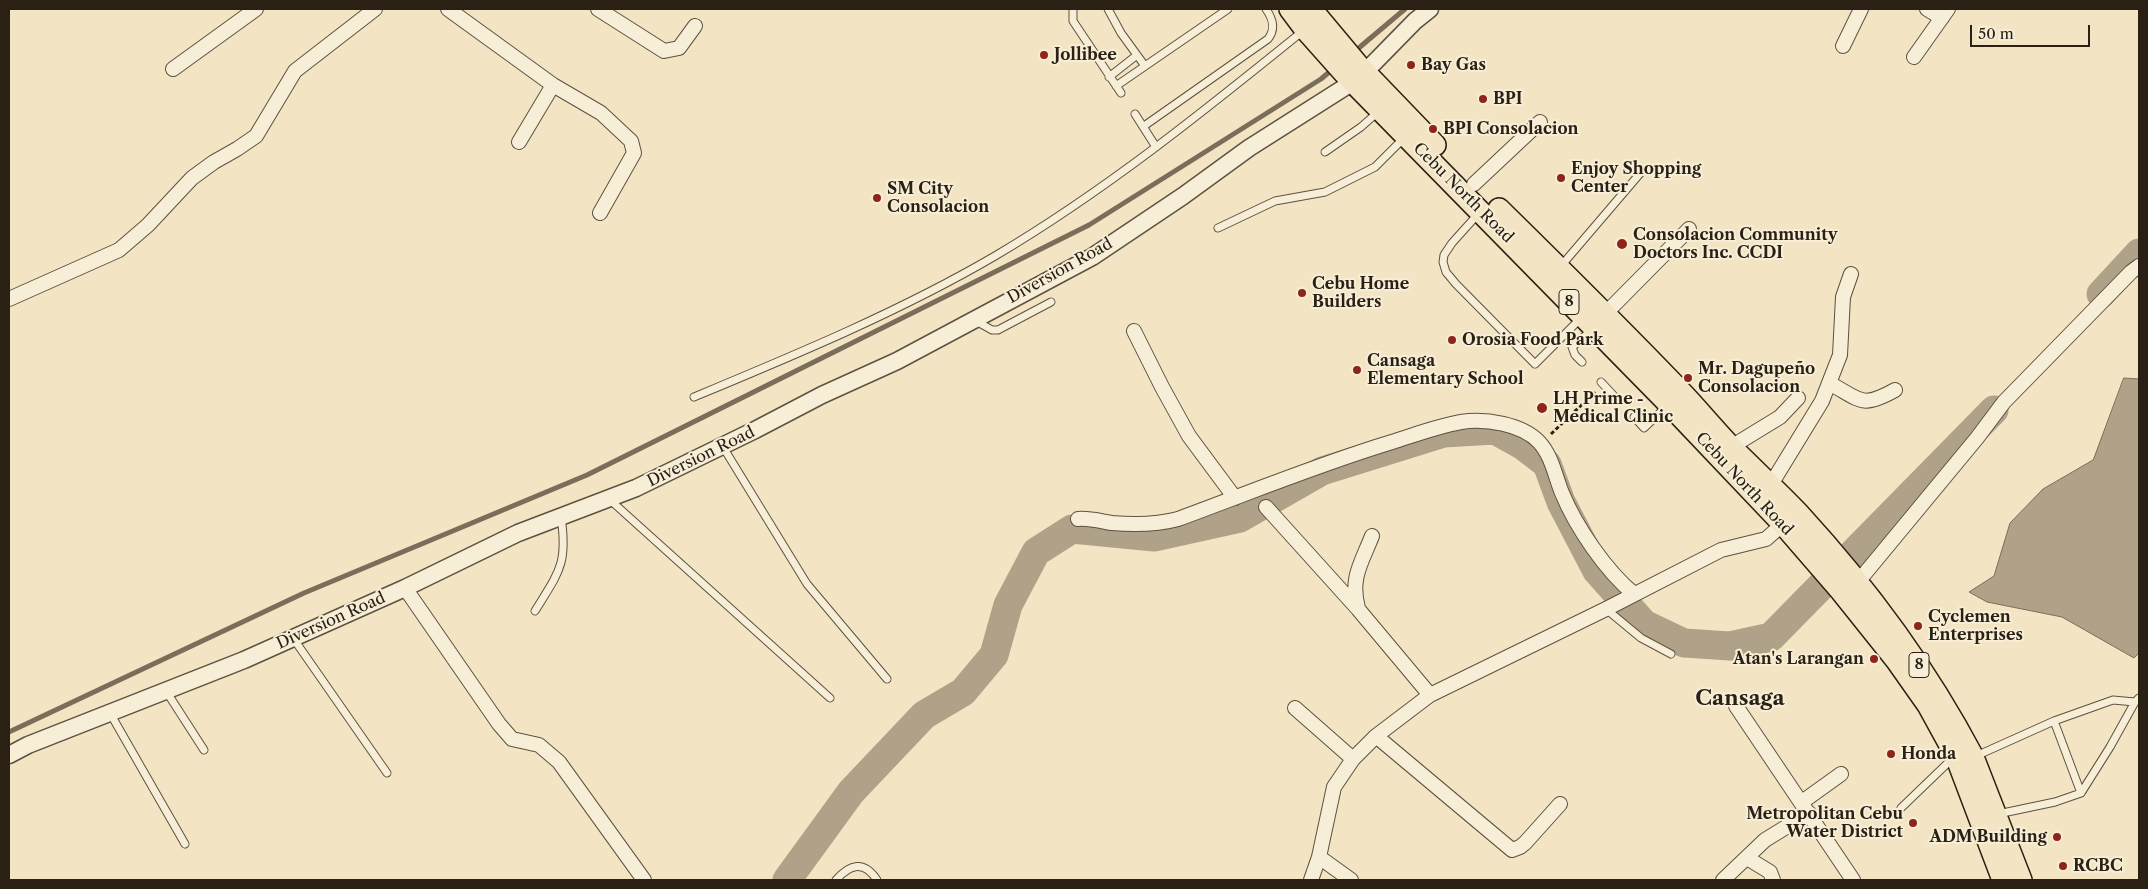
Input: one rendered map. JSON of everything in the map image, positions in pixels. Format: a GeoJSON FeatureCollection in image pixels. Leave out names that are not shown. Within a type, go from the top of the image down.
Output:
{"type":"FeatureCollection","features":[{"type":"Feature","properties":{"kind":"main road","name":"Cebu North Road"},"geometry":{"type":"LineString","coordinates":[[1290,9],[1305,29],[1330,46],[1355,73],[1474,184],[1559,268],[1594,320],[1683,394],[1731,447],[1770,486],[1826,559]]}},
{"type":"Feature","properties":{"kind":"main road","name":"Cebu North Road"},"geometry":{"type":"LineString","coordinates":[[1311,9],[1330,46]]}},
{"type":"Feature","properties":{"kind":"main road","name":"Cebu North Road"},"geometry":{"type":"LineString","coordinates":[[1355,73],[1380,110],[1594,320],[1669,404],[1783,524],[1826,559],[1851,584],[1896,661],[1965,756],[1988,817],[2004,880]]}},
{"type":"Feature","properties":{"kind":"main road","name":"Cebu North Road"},"geometry":{"type":"LineString","coordinates":[[1988,817],[2021,880]]}},
{"type":"Feature","properties":{"kind":"street"},"geometry":{"type":"LineString","coordinates":[[173,69],[256,9]]}},
{"type":"Feature","properties":{"kind":"street"},"geometry":{"type":"LineString","coordinates":[[9,298],[119,250],[148,225],[192,178],[256,136],[295,70],[375,9]]}},
{"type":"Feature","properties":{"kind":"street"},"geometry":{"type":"LineString","coordinates":[[448,9],[553,85],[601,113],[631,141],[634,153],[600,213]]}},
{"type":"Feature","properties":{"kind":"street"},"geometry":{"type":"LineString","coordinates":[[598,9],[664,51],[679,48],[695,26]]}},
{"type":"Feature","properties":{"kind":"street","name":"Diversion Road"},"geometry":{"type":"LineString","coordinates":[[9,755],[244,660],[405,588],[518,533],[609,499],[723,446],[822,395],[897,361],[1092,257],[1183,196],[1355,73],[1430,9]]}},
{"type":"Feature","properties":{"kind":"street"},"geometry":{"type":"LineString","coordinates":[[1843,46],[1861,9]]}},
{"type":"Feature","properties":{"kind":"street"},"geometry":{"type":"LineString","coordinates":[[1914,57],[1945,13],[1927,9]]}},
{"type":"Feature","properties":{"kind":"street"},"geometry":{"type":"LineString","coordinates":[[519,142],[553,85]]}},
{"type":"Feature","properties":{"kind":"street"},"geometry":{"type":"LineString","coordinates":[[1474,184],[1540,122]]}},
{"type":"Feature","properties":{"kind":"street"},"geometry":{"type":"LineString","coordinates":[[1594,320],[1689,229]]}},
{"type":"Feature","properties":{"kind":"street"},"geometry":{"type":"LineString","coordinates":[[1851,584],[1977,438],[2004,402],[2139,266]]}},
{"type":"Feature","properties":{"kind":"street"},"geometry":{"type":"LineString","coordinates":[[1770,486],[1822,401],[1840,355],[1843,297],[1851,274]]}},
{"type":"Feature","properties":{"kind":"street"},"geometry":{"type":"LineString","coordinates":[[1134,331],[1189,436],[1235,498]]}},
{"type":"Feature","properties":{"kind":"street"},"geometry":{"type":"LineString","coordinates":[[1828,383],[1865,402],[1875,401],[1895,390]]}},
{"type":"Feature","properties":{"kind":"street"},"geometry":{"type":"LineString","coordinates":[[1731,447],[1780,417],[1798,398]]}},
{"type":"Feature","properties":{"kind":"street"},"geometry":{"type":"LineString","coordinates":[[1078,520],[1086,518],[1113,523],[1157,524],[1178,519],[1353,454],[1462,422],[1483,422],[1518,428],[1540,443],[1549,457],[1568,507],[1586,537],[1631,596]]}},
{"type":"Feature","properties":{"kind":"street"},"geometry":{"type":"LineString","coordinates":[[1266,507],[1358,609],[1430,695]]}},
{"type":"Feature","properties":{"kind":"street"},"geometry":{"type":"LineString","coordinates":[[1311,880],[1319,858],[1334,787],[1353,759],[1376,736],[1430,695],[1610,607],[1721,550],[1766,539],[1783,524]]}},
{"type":"Feature","properties":{"kind":"street"},"geometry":{"type":"LineString","coordinates":[[1358,609],[1354,592],[1354,580],[1372,536]]}},
{"type":"Feature","properties":{"kind":"street"},"geometry":{"type":"LineString","coordinates":[[405,588],[499,724],[512,739],[539,745],[559,762],[644,880]]}},
{"type":"Feature","properties":{"kind":"street"},"geometry":{"type":"LineString","coordinates":[[1736,706],[1853,880]]}},
{"type":"Feature","properties":{"kind":"street"},"geometry":{"type":"LineString","coordinates":[[1295,708],[1353,759]]}},
{"type":"Feature","properties":{"kind":"street"},"geometry":{"type":"LineString","coordinates":[[1376,736],[1512,850],[1525,843],[1560,804]]}},
{"type":"Feature","properties":{"kind":"street"},"geometry":{"type":"LineString","coordinates":[[1723,880],[1765,840],[1805,808],[1841,774]]}},
{"type":"Feature","properties":{"kind":"street"},"geometry":{"type":"LineString","coordinates":[[1319,858],[1351,880]]}},
{"type":"Feature","properties":{"kind":"street"},"geometry":{"type":"LineString","coordinates":[[1746,858],[1770,872],[1773,880]]}},
{"type":"Feature","properties":{"kind":"lane"},"geometry":{"type":"LineString","coordinates":[[1073,9],[1073,21],[1118,90],[1145,66],[1216,21],[1228,9]]}},
{"type":"Feature","properties":{"kind":"lane"},"geometry":{"type":"LineString","coordinates":[[1108,9],[1145,66]]}},
{"type":"Feature","properties":{"kind":"lane"},"geometry":{"type":"LineString","coordinates":[[1144,126],[1268,39],[1274,29],[1272,16],[1266,9]]}},
{"type":"Feature","properties":{"kind":"lane"},"geometry":{"type":"LineString","coordinates":[[694,397],[810,348],[941,285],[994,256],[1114,180],[1199,115],[1305,29]]}},
{"type":"Feature","properties":{"kind":"lane"},"geometry":{"type":"LineString","coordinates":[[1109,77],[1137,55]]}},
{"type":"Feature","properties":{"kind":"lane"},"geometry":{"type":"LineString","coordinates":[[1324,152],[1361,127],[1380,110]]}},
{"type":"Feature","properties":{"kind":"lane"},"geometry":{"type":"LineString","coordinates":[[1135,114],[1156,147]]}},
{"type":"Feature","properties":{"kind":"lane"},"geometry":{"type":"LineString","coordinates":[[1218,228],[1275,201],[1325,192],[1375,167],[1406,136]]}},
{"type":"Feature","properties":{"kind":"lane"},"geometry":{"type":"LineString","coordinates":[[1559,268],[1643,170]]}},
{"type":"Feature","properties":{"kind":"lane"},"geometry":{"type":"LineString","coordinates":[[1482,211],[1452,243],[1444,255],[1443,262],[1446,272],[1535,364],[1594,320]]}},
{"type":"Feature","properties":{"kind":"lane"},"geometry":{"type":"LineString","coordinates":[[973,319],[992,330],[998,330],[1051,302]]}},
{"type":"Feature","properties":{"kind":"lane"},"geometry":{"type":"LineString","coordinates":[[1582,362],[1575,355],[1572,347],[1594,320]]}},
{"type":"Feature","properties":{"kind":"lane"},"geometry":{"type":"LineString","coordinates":[[1602,383],[1615,397]]}},
{"type":"Feature","properties":{"kind":"lane"},"geometry":{"type":"LineString","coordinates":[[1634,417],[1644,428],[1669,404]]}},
{"type":"Feature","properties":{"kind":"lane"},"geometry":{"type":"LineString","coordinates":[[723,446],[808,584],[887,680]]}},
{"type":"Feature","properties":{"kind":"lane"},"geometry":{"type":"LineString","coordinates":[[609,499],[830,698]]}},
{"type":"Feature","properties":{"kind":"lane"},"geometry":{"type":"LineString","coordinates":[[535,611],[560,572],[565,540],[561,517]]}},
{"type":"Feature","properties":{"kind":"lane"},"geometry":{"type":"LineString","coordinates":[[1610,607],[1641,638],[1671,654]]}},
{"type":"Feature","properties":{"kind":"lane"},"geometry":{"type":"LineString","coordinates":[[294,638],[387,773]]}},
{"type":"Feature","properties":{"kind":"lane"},"geometry":{"type":"LineString","coordinates":[[166,691],[204,750]]}},
{"type":"Feature","properties":{"kind":"lane"},"geometry":{"type":"LineString","coordinates":[[1901,808],[1965,756],[2113,700],[2137,700],[2081,793],[2055,802],[1988,817]]}},
{"type":"Feature","properties":{"kind":"lane"},"geometry":{"type":"LineString","coordinates":[[110,713],[184,844]]}},
{"type":"Feature","properties":{"kind":"lane"},"geometry":{"type":"LineString","coordinates":[[2054,721],[2081,793]]}},
{"type":"Feature","properties":{"kind":"lane"},"geometry":{"type":"LineString","coordinates":[[836,880],[846,869],[861,866],[870,870],[877,880]]}},
{"type":"Feature","properties":{"kind":"path"},"geometry":{"type":"LineString","coordinates":[[1540,443],[1602,383]]}},
{"type":"Feature","properties":{"kind":"shaded area"},"geometry":{"type":"Polygon","coordinates":[[[2124,378],[2139,379],[2139,653],[2134,658],[2062,617],[1987,602],[1969,592],[1994,576],[2010,523],[2043,489],[2093,460],[2124,378]]]}},
{"type":"Feature","properties":{"kind":"waterway"},"geometry":{"type":"LineString","coordinates":[[1354,52],[1405,9]]}},
{"type":"Feature","properties":{"kind":"waterway"},"geometry":{"type":"LineString","coordinates":[[9,732],[304,593],[587,475],[1089,225],[1321,79],[1334,68]]}},
{"type":"Feature","properties":{"kind":"waterway"},"geometry":{"type":"LineString","coordinates":[[2101,294],[2139,253]]}},
{"type":"Feature","properties":{"kind":"waterway"},"geometry":{"type":"LineString","coordinates":[[787,880],[851,792],[924,715],[963,692],[994,655],[1008,605],[1036,552],[1072,529],[1154,537],[1240,518],[1322,471],[1444,433],[1495,430],[1522,445],[1547,464],[1561,502],[1597,571],[1644,624],[1684,643],[1730,646],[1771,637],[1994,410]]}},
{"type":"Feature","properties":{"kind":"place","name":"Jollibee"},"geometry":{"type":"Point","coordinates":[1044,55]}},
{"type":"Feature","properties":{"kind":"place","name":"Bay Gas"},"geometry":{"type":"Point","coordinates":[1411,65]}},
{"type":"Feature","properties":{"kind":"place","name":"BPI"},"geometry":{"type":"Point","coordinates":[1483,99]}},
{"type":"Feature","properties":{"kind":"place","name":"BPI Consolacion"},"geometry":{"type":"Point","coordinates":[1433,129]}},
{"type":"Feature","properties":{"kind":"place","name":"Enjoy Shopping Center"},"geometry":{"type":"Point","coordinates":[1561,178]}},
{"type":"Feature","properties":{"kind":"place","name":"SM City Consolacion"},"geometry":{"type":"Point","coordinates":[877,198]}},
{"type":"Feature","properties":{"kind":"place","name":"Consolacion Community Doctors Inc. CCDI"},"geometry":{"type":"Point","coordinates":[1622,244]}},
{"type":"Feature","properties":{"kind":"place","name":"Cebu Home Builders"},"geometry":{"type":"Point","coordinates":[1302,293]}},
{"type":"Feature","properties":{"kind":"place","name":"Orosia Food Park"},"geometry":{"type":"Point","coordinates":[1452,340]}},
{"type":"Feature","properties":{"kind":"place","name":"Cansaga Elementary School"},"geometry":{"type":"Point","coordinates":[1357,370]}},
{"type":"Feature","properties":{"kind":"place","name":"Mr. Dagupeño Consolacion"},"geometry":{"type":"Point","coordinates":[1688,378]}},
{"type":"Feature","properties":{"kind":"place","name":"LH Prime - Medical Clinic"},"geometry":{"type":"Point","coordinates":[1542,408]}},
{"type":"Feature","properties":{"kind":"place","name":"Cyclemen Enterprises"},"geometry":{"type":"Point","coordinates":[1918,626]}},
{"type":"Feature","properties":{"kind":"place","name":"Atan's Larangan"},"geometry":{"type":"Point","coordinates":[1874,659]}},
{"type":"Feature","properties":{"kind":"place","name":"Honda"},"geometry":{"type":"Point","coordinates":[1891,754]}},
{"type":"Feature","properties":{"kind":"place","name":"Metropolitan Cebu Water District"},"geometry":{"type":"Point","coordinates":[1913,823]}},
{"type":"Feature","properties":{"kind":"place","name":"ADM Building"},"geometry":{"type":"Point","coordinates":[2057,837]}},
{"type":"Feature","properties":{"kind":"place","name":"RCBC"},"geometry":{"type":"Point","coordinates":[2063,866]}},
{"type":"Feature","properties":{"kind":"district","name":"Cansaga"},"geometry":{"type":"Point","coordinates":[1740,699]}}]}
